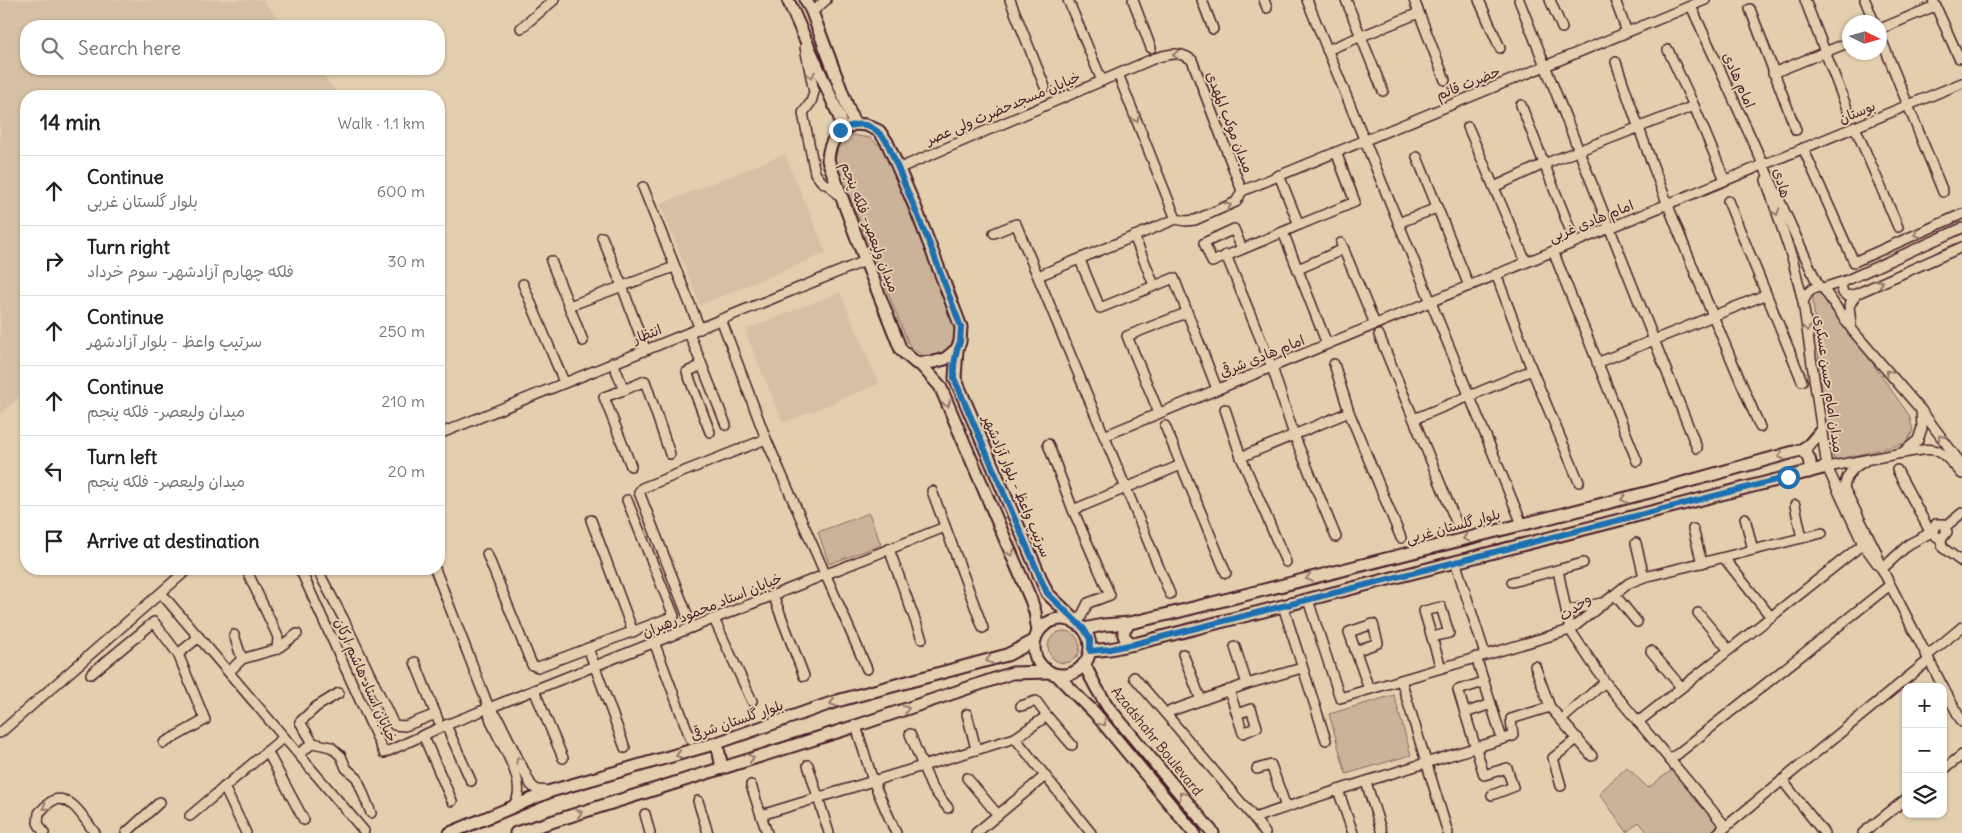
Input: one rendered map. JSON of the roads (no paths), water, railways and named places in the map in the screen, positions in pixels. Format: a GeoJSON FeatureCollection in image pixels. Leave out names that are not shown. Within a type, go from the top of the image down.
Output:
{"type":"FeatureCollection","features":[{"type":"Feature","properties":{"kind":"main road"},"geometry":{"type":"LineString","coordinates":[[788,0],[840,118],[840,130],[854,124],[866,125],[879,131],[887,142],[900,168],[953,302],[961,327],[960,342],[957,349],[945,359],[920,364]]}},
{"type":"Feature","properties":{"kind":"main road"},"geometry":{"type":"LineString","coordinates":[[806,0],[854,124]]}},
{"type":"Feature","properties":{"kind":"main road","name":"میدان ولیعصر- فلکه پنجم"},"geometry":{"type":"LineString","coordinates":[[840,130],[829,149],[828,160],[865,261],[901,350],[916,363],[920,364]]}},
{"type":"Feature","properties":{"kind":"main road","name":"سرتیپ واعظ - بلوار آزادشهر"},"geometry":{"type":"LineString","coordinates":[[957,349],[954,378],[1047,593],[1081,626]]}},
{"type":"Feature","properties":{"kind":"main road"},"geometry":{"type":"LineString","coordinates":[[920,364],[940,386],[1031,600],[1035,612],[1036,636],[1034,647],[1036,659],[1040,665],[1053,674],[1094,712],[1193,832]]}},
{"type":"Feature","properties":{"kind":"main road","name":"بلوار گلستان غربی"},"geometry":{"type":"LineString","coordinates":[[1081,626],[1130,622],[1650,492],[1801,450],[1809,445],[1821,431]]}},
{"type":"Feature","properties":{"kind":"main road"},"geometry":{"type":"LineString","coordinates":[[1801,450],[1810,459],[1809,472]]}},
{"type":"Feature","properties":{"kind":"main road"},"geometry":{"type":"LineString","coordinates":[[1090,651],[1134,644],[1827,467]]}},
{"type":"Feature","properties":{"kind":"main road"},"geometry":{"type":"LineString","coordinates":[[516,833],[529,831],[856,726],[1012,673],[1072,673],[1084,664],[1090,651],[1090,639],[1081,626],[1067,619],[1056,619],[1046,624],[1036,636]]}},
{"type":"Feature","properties":{"kind":"main road"},"geometry":{"type":"LineString","coordinates":[[1130,622],[1124,627],[1123,635],[1127,641],[1134,644]]}},
{"type":"Feature","properties":{"kind":"main road","name":"بلوار گلستان شرقی"},"geometry":{"type":"LineString","coordinates":[[450,833],[550,791],[717,744],[837,701],[1007,655],[1036,636]]}},
{"type":"Feature","properties":{"kind":"main road"},"geometry":{"type":"LineString","coordinates":[[1007,655],[1015,663],[1012,673]]}},
{"type":"Feature","properties":{"kind":"main road","name":"Azadshahr Boulevard"},"geometry":{"type":"LineString","coordinates":[[1084,664],[1108,707],[1213,833]]}},
{"type":"Feature","properties":{"kind":"main road"},"geometry":{"type":"LineString","coordinates":[[1080,699],[1083,692],[1089,688],[1097,690]]}},
{"type":"Feature","properties":{"kind":"main road"},"geometry":{"type":"LineString","coordinates":[[717,744],[722,768]]}},
{"type":"Feature","properties":{"kind":"street"},"geometry":{"type":"LineString","coordinates":[[521,28],[554,0]]}},
{"type":"Feature","properties":{"kind":"street"},"geometry":{"type":"LineString","coordinates":[[812,12],[826,0]]}},
{"type":"Feature","properties":{"kind":"street"},"geometry":{"type":"LineString","coordinates":[[1010,0],[1045,87]]}},
{"type":"Feature","properties":{"kind":"street"},"geometry":{"type":"LineString","coordinates":[[1068,0],[1102,81]]}},
{"type":"Feature","properties":{"kind":"street"},"geometry":{"type":"LineString","coordinates":[[1133,0],[1152,48]]}},
{"type":"Feature","properties":{"kind":"street"},"geometry":{"type":"LineString","coordinates":[[1202,0],[1213,29]]}},
{"type":"Feature","properties":{"kind":"street"},"geometry":{"type":"LineString","coordinates":[[1307,0],[1522,524]]}},
{"type":"Feature","properties":{"kind":"street"},"geometry":{"type":"LineString","coordinates":[[1346,0],[1383,91]]}},
{"type":"Feature","properties":{"kind":"street"},"geometry":{"type":"LineString","coordinates":[[1414,0],[1445,80]]}},
{"type":"Feature","properties":{"kind":"street"},"geometry":{"type":"LineString","coordinates":[[1479,0],[1500,48]]}},
{"type":"Feature","properties":{"kind":"street"},"geometry":{"type":"LineString","coordinates":[[1519,0],[1697,448]]}},
{"type":"Feature","properties":{"kind":"street"},"geometry":{"type":"LineString","coordinates":[[1550,0],[1562,28]]}},
{"type":"Feature","properties":{"kind":"street"},"geometry":{"type":"LineString","coordinates":[[1615,0],[1627,32]]}},
{"type":"Feature","properties":{"kind":"street","name":"حضرت قائم"},"geometry":{"type":"LineString","coordinates":[[1242,190],[1705,0]]}},
{"type":"Feature","properties":{"kind":"street"},"geometry":{"type":"LineString","coordinates":[[1805,0],[1848,111]]}},
{"type":"Feature","properties":{"kind":"street"},"geometry":{"type":"LineString","coordinates":[[1865,0],[1871,15]]}},
{"type":"Feature","properties":{"kind":"street"},"geometry":{"type":"LineString","coordinates":[[1887,26],[1934,3],[1959,58]]}},
{"type":"Feature","properties":{"kind":"street","name":"امام هادی"},"geometry":{"type":"LineString","coordinates":[[1691,6],[1762,165]]}},
{"type":"Feature","properties":{"kind":"street"},"geometry":{"type":"LineString","coordinates":[[1750,9],[1796,130]]}},
{"type":"Feature","properties":{"kind":"street"},"geometry":{"type":"LineString","coordinates":[[1327,50],[1419,13]]}},
{"type":"Feature","properties":{"kind":"street"},"geometry":{"type":"LineString","coordinates":[[801,28],[814,92],[811,102],[803,113],[815,173],[822,182],[831,187],[842,198]]}},
{"type":"Feature","properties":{"kind":"street"},"geometry":{"type":"LineString","coordinates":[[1773,73],[1842,45]]}},
{"type":"Feature","properties":{"kind":"street"},"geometry":{"type":"LineString","coordinates":[[1668,50],[1725,180]]}},
{"type":"Feature","properties":{"kind":"street","name":"میدان موکب المهدی"},"geometry":{"type":"LineString","coordinates":[[1038,276],[1176,219],[1185,221],[1195,220],[1236,202],[1242,190],[1192,60],[1184,54],[1175,53],[1155,58],[1118,74]]}},
{"type":"Feature","properties":{"kind":"street"},"geometry":{"type":"LineString","coordinates":[[1887,54],[1943,192]]}},
{"type":"Feature","properties":{"kind":"street"},"geometry":{"type":"LineString","coordinates":[[1616,62],[1638,127],[1668,204],[1760,427]]}},
{"type":"Feature","properties":{"kind":"street"},"geometry":{"type":"LineString","coordinates":[[1118,74],[1176,219]]}},
{"type":"Feature","properties":{"kind":"street","name":"خیابان مسجدحضرت ولی عصر"},"geometry":{"type":"LineString","coordinates":[[900,168],[1118,74]]}},
{"type":"Feature","properties":{"kind":"street","name":"بوستان"},"geometry":{"type":"LineString","coordinates":[[1762,165],[1962,83]]}},
{"type":"Feature","properties":{"kind":"street"},"geometry":{"type":"LineString","coordinates":[[1521,105],[1575,242]]}},
{"type":"Feature","properties":{"kind":"street"},"geometry":{"type":"LineString","coordinates":[[1494,187],[1544,164],[1694,106]]}},
{"type":"Feature","properties":{"kind":"street"},"geometry":{"type":"LineString","coordinates":[[1468,127],[1526,262]]}},
{"type":"Feature","properties":{"kind":"street"},"geometry":{"type":"LineString","coordinates":[[1855,127],[1898,227]]}},
{"type":"Feature","properties":{"kind":"street"},"geometry":{"type":"LineString","coordinates":[[1803,148],[1854,262],[1962,214]]}},
{"type":"Feature","properties":{"kind":"street"},"geometry":{"type":"LineString","coordinates":[[1242,249],[1234,229],[1204,243],[1212,262],[1355,202],[1336,152]]}},
{"type":"Feature","properties":{"kind":"street"},"geometry":{"type":"LineString","coordinates":[[1417,157],[1469,286]]}},
{"type":"Feature","properties":{"kind":"street","name":"امام هادی غربی"},"geometry":{"type":"LineString","coordinates":[[1430,302],[1762,165]]}},
{"type":"Feature","properties":{"kind":"street","name":"هادی"},"geometry":{"type":"LineString","coordinates":[[1762,165],[1821,287]]}},
{"type":"Feature","properties":{"kind":"street","name":"هادی"},"geometry":{"type":"LineString","coordinates":[[1762,165],[1771,198],[1793,261],[1803,302]]}},
{"type":"Feature","properties":{"kind":"street"},"geometry":{"type":"LineString","coordinates":[[1279,175],[1299,225]]}},
{"type":"Feature","properties":{"kind":"street"},"geometry":{"type":"LineString","coordinates":[[643,187],[700,329]]}},
{"type":"Feature","properties":{"kind":"street"},"geometry":{"type":"LineString","coordinates":[[1728,201],[1765,295],[1802,381]]}},
{"type":"Feature","properties":{"kind":"street"},"geometry":{"type":"LineString","coordinates":[[1398,223],[1437,208]]}},
{"type":"Feature","properties":{"kind":"street"},"geometry":{"type":"LineString","coordinates":[[994,233],[1016,224],[1170,594]]}},
{"type":"Feature","properties":{"kind":"street"},"geometry":{"type":"LineString","coordinates":[[1821,287],[1845,282],[1962,228]]}},
{"type":"Feature","properties":{"kind":"street"},"geometry":{"type":"LineString","coordinates":[[1283,232],[1327,344]]}},
{"type":"Feature","properties":{"kind":"street"},"geometry":{"type":"LineString","coordinates":[[1134,236],[1154,285]]}},
{"type":"Feature","properties":{"kind":"street"},"geometry":{"type":"LineString","coordinates":[[602,237],[645,349]]}},
{"type":"Feature","properties":{"kind":"street"},"geometry":{"type":"LineString","coordinates":[[1298,269],[1342,246],[1375,324]]}},
{"type":"Feature","properties":{"kind":"street"},"geometry":{"type":"LineString","coordinates":[[1845,282],[1842,285],[1843,293],[1847,296],[1856,294],[1962,246]]}},
{"type":"Feature","properties":{"kind":"street"},"geometry":{"type":"LineString","coordinates":[[1553,251],[1636,461]]}},
{"type":"Feature","properties":{"kind":"street"},"geometry":{"type":"LineString","coordinates":[[1226,255],[1272,367],[1294,435],[1336,537]]}},
{"type":"Feature","properties":{"kind":"street"},"geometry":{"type":"LineString","coordinates":[[1080,260],[1100,308],[1174,278],[1217,389]]}},
{"type":"Feature","properties":{"kind":"street","name":"انتظار"},"geometry":{"type":"LineString","coordinates":[[445,432],[865,261]]}},
{"type":"Feature","properties":{"kind":"street"},"geometry":{"type":"LineString","coordinates":[[551,262],[583,341]]}},
{"type":"Feature","properties":{"kind":"street"},"geometry":{"type":"LineString","coordinates":[[569,306],[674,267]]}},
{"type":"Feature","properties":{"kind":"street"},"geometry":{"type":"LineString","coordinates":[[1496,274],[1532,370],[1579,482]]}},
{"type":"Feature","properties":{"kind":"street"},"geometry":{"type":"LineString","coordinates":[[523,284],[564,382]]}},
{"type":"Feature","properties":{"kind":"street","name":"میدان امام حسن عسکری"},"geometry":{"type":"LineString","coordinates":[[1962,465],[1921,410],[1853,331],[1821,287],[1810,290],[1803,302],[1827,467],[1878,456],[1934,449],[1945,455],[1962,474]]}},
{"type":"Feature","properties":{"kind":"street"},"geometry":{"type":"LineString","coordinates":[[1853,331],[1848,316],[1848,306],[1856,294]]}},
{"type":"Feature","properties":{"kind":"street"},"geometry":{"type":"LineString","coordinates":[[1598,363],[1765,295]]}},
{"type":"Feature","properties":{"kind":"street","name":"امام هادی شرقی"},"geometry":{"type":"LineString","coordinates":[[1104,436],[1430,302]]}},
{"type":"Feature","properties":{"kind":"street"},"geometry":{"type":"LineString","coordinates":[[1159,413],[1127,336],[1186,313]]}},
{"type":"Feature","properties":{"kind":"street"},"geometry":{"type":"LineString","coordinates":[[721,319],[766,439],[867,669]]}},
{"type":"Feature","properties":{"kind":"street"},"geometry":{"type":"LineString","coordinates":[[689,333],[726,425]]}},
{"type":"Feature","properties":{"kind":"street"},"geometry":{"type":"LineString","coordinates":[[1379,335],[1457,524]]}},
{"type":"Feature","properties":{"kind":"street"},"geometry":{"type":"LineString","coordinates":[[613,362],[624,390]]}},
{"type":"Feature","properties":{"kind":"street"},"geometry":{"type":"LineString","coordinates":[[702,364],[687,372],[710,432]]}},
{"type":"Feature","properties":{"kind":"street"},"geometry":{"type":"LineString","coordinates":[[1334,364],[1349,412],[1402,538]]}},
{"type":"Feature","properties":{"kind":"street"},"geometry":{"type":"LineString","coordinates":[[1414,419],[1532,370]]}},
{"type":"Feature","properties":{"kind":"street"},"geometry":{"type":"LineString","coordinates":[[631,466],[604,397],[644,381],[670,454]]}},
{"type":"Feature","properties":{"kind":"street"},"geometry":{"type":"LineString","coordinates":[[1225,409],[1241,457],[1286,562]]}},
{"type":"Feature","properties":{"kind":"street"},"geometry":{"type":"LineString","coordinates":[[1902,453],[1918,440],[1922,428],[1921,410]]}},
{"type":"Feature","properties":{"kind":"street"},"geometry":{"type":"LineString","coordinates":[[1241,457],[1349,412]]}},
{"type":"Feature","properties":{"kind":"street"},"geometry":{"type":"LineString","coordinates":[[1165,426],[1226,573]]}},
{"type":"Feature","properties":{"kind":"street"},"geometry":{"type":"LineString","coordinates":[[692,627],[640,492],[642,488],[766,439]]}},
{"type":"Feature","properties":{"kind":"street"},"geometry":{"type":"LineString","coordinates":[[1048,444],[1073,510],[1110,594],[1088,603],[1081,626]]}},
{"type":"Feature","properties":{"kind":"street"},"geometry":{"type":"LineString","coordinates":[[1878,456],[1855,467],[1849,473],[1844,488],[1876,550],[1882,569],[1941,683]]}},
{"type":"Feature","properties":{"kind":"street"},"geometry":{"type":"LineString","coordinates":[[1073,510],[1181,464]]}},
{"type":"Feature","properties":{"kind":"street"},"geometry":{"type":"LineString","coordinates":[[1827,467],[1863,544],[1870,556],[1882,569]]}},
{"type":"Feature","properties":{"kind":"street"},"geometry":{"type":"LineString","coordinates":[[1898,470],[1921,515],[1935,536],[1940,538],[1943,548],[1962,562]]}},
{"type":"Feature","properties":{"kind":"street"},"geometry":{"type":"LineString","coordinates":[[1809,472],[1822,474],[1834,484]]}},
{"type":"Feature","properties":{"kind":"street"},"geometry":{"type":"LineString","coordinates":[[932,491],[983,628]]}},
{"type":"Feature","properties":{"kind":"street"},"geometry":{"type":"LineString","coordinates":[[487,554],[532,665],[538,667],[633,632],[674,616],[627,500]]}},
{"type":"Feature","properties":{"kind":"street"},"geometry":{"type":"LineString","coordinates":[[1795,504],[1802,538]]}},
{"type":"Feature","properties":{"kind":"street"},"geometry":{"type":"LineString","coordinates":[[1946,526],[1962,513]]}},
{"type":"Feature","properties":{"kind":"street"},"geometry":{"type":"LineString","coordinates":[[1745,518],[1753,550]]}},
{"type":"Feature","properties":{"kind":"street"},"geometry":{"type":"LineString","coordinates":[[591,520],[633,632]]}},
{"type":"Feature","properties":{"kind":"street"},"geometry":{"type":"LineString","coordinates":[[1932,532],[1933,526],[1938,522],[1946,526]]}},
{"type":"Feature","properties":{"kind":"street"},"geometry":{"type":"LineString","coordinates":[[1940,538],[1947,532],[1946,526]]}},
{"type":"Feature","properties":{"kind":"street","name":"خیابان استاد محمود رهبران"},"geometry":{"type":"LineString","coordinates":[[489,708],[945,527]]}},
{"type":"Feature","properties":{"kind":"street"},"geometry":{"type":"LineString","coordinates":[[1693,528],[1702,563]]}},
{"type":"Feature","properties":{"kind":"street"},"geometry":{"type":"LineString","coordinates":[[1882,569],[1909,544],[1932,532]]}},
{"type":"Feature","properties":{"kind":"street","name":"وحدت"},"geometry":{"type":"LineString","coordinates":[[1310,606],[1340,698],[1570,630],[1629,583],[1822,533]]}},
{"type":"Feature","properties":{"kind":"street"},"geometry":{"type":"LineString","coordinates":[[1636,543],[1644,578]]}},
{"type":"Feature","properties":{"kind":"street"},"geometry":{"type":"LineString","coordinates":[[1638,722],[1863,544]]}},
{"type":"Feature","properties":{"kind":"street"},"geometry":{"type":"LineString","coordinates":[[889,549],[922,639]]}},
{"type":"Feature","properties":{"kind":"street"},"geometry":{"type":"LineString","coordinates":[[1724,558],[1771,617]]}},
{"type":"Feature","properties":{"kind":"street"},"geometry":{"type":"LineString","coordinates":[[1455,561],[1481,656],[1484,682],[1502,738]]}},
{"type":"Feature","properties":{"kind":"street"},"geometry":{"type":"LineString","coordinates":[[1512,582],[1582,563]]}},
{"type":"Feature","properties":{"kind":"street"},"geometry":{"type":"LineString","coordinates":[[1558,570],[1570,630],[1605,682],[1726,827]]}},
{"type":"Feature","properties":{"kind":"street"},"geometry":{"type":"LineString","coordinates":[[0,733],[181,575]]}},
{"type":"Feature","properties":{"kind":"street"},"geometry":{"type":"LineString","coordinates":[[249,575],[278,636],[277,649]]}},
{"type":"Feature","properties":{"kind":"street","name":"خیابان استاد هاشم ارکان"},"geometry":{"type":"LineString","coordinates":[[303,575],[384,753],[443,726],[489,708]]}},
{"type":"Feature","properties":{"kind":"street"},"geometry":{"type":"LineString","coordinates":[[320,575],[394,725],[405,726],[436,714]]}},
{"type":"Feature","properties":{"kind":"street"},"geometry":{"type":"LineString","coordinates":[[437,575],[489,708],[491,722],[517,777],[519,793],[518,800],[513,806]]}},
{"type":"Feature","properties":{"kind":"street"},"geometry":{"type":"LineString","coordinates":[[1670,760],[1890,585]]}},
{"type":"Feature","properties":{"kind":"street"},"geometry":{"type":"LineString","coordinates":[[161,593],[367,832]]}},
{"type":"Feature","properties":{"kind":"street"},"geometry":{"type":"LineString","coordinates":[[773,595],[804,676]]}},
{"type":"Feature","properties":{"kind":"street"},"geometry":{"type":"LineString","coordinates":[[1614,595],[1637,622]]}},
{"type":"Feature","properties":{"kind":"street"},"geometry":{"type":"LineString","coordinates":[[1566,611],[1604,603]]}},
{"type":"Feature","properties":{"kind":"street"},"geometry":{"type":"LineString","coordinates":[[1282,606],[1326,740]]}},
{"type":"Feature","properties":{"kind":"street"},"geometry":{"type":"LineString","coordinates":[[1432,637],[1449,632],[1441,607],[1424,611],[1441,668]]}},
{"type":"Feature","properties":{"kind":"street"},"geometry":{"type":"LineString","coordinates":[[1698,613],[1729,650]]}},
{"type":"Feature","properties":{"kind":"street"},"geometry":{"type":"LineString","coordinates":[[714,618],[752,701]]}},
{"type":"Feature","properties":{"kind":"street"},"geometry":{"type":"LineString","coordinates":[[90,674],[154,622],[178,654],[205,720],[164,743]]}},
{"type":"Feature","properties":{"kind":"street"},"geometry":{"type":"LineString","coordinates":[[1355,650],[1378,643],[1373,624],[1348,632],[1369,689]]}},
{"type":"Feature","properties":{"kind":"street"},"geometry":{"type":"LineString","coordinates":[[1718,833],[1928,658],[1962,627]]}},
{"type":"Feature","properties":{"kind":"street"},"geometry":{"type":"LineString","coordinates":[[229,672],[242,659],[277,649],[297,634]]}},
{"type":"Feature","properties":{"kind":"street"},"geometry":{"type":"LineString","coordinates":[[234,635],[242,659]]}},
{"type":"Feature","properties":{"kind":"street"},"geometry":{"type":"LineString","coordinates":[[178,654],[199,637]]}},
{"type":"Feature","properties":{"kind":"street"},"geometry":{"type":"LineString","coordinates":[[654,642],[691,740]]}},
{"type":"Feature","properties":{"kind":"street"},"geometry":{"type":"LineString","coordinates":[[1235,647],[1247,684]]}},
{"type":"Feature","properties":{"kind":"street"},"geometry":{"type":"LineString","coordinates":[[588,648],[625,748]]}},
{"type":"Feature","properties":{"kind":"street"},"geometry":{"type":"LineString","coordinates":[[1651,651],[1682,688]]}},
{"type":"Feature","properties":{"kind":"street"},"geometry":{"type":"LineString","coordinates":[[1183,654],[1201,700]]}},
{"type":"Feature","properties":{"kind":"street"},"geometry":{"type":"LineString","coordinates":[[414,662],[436,714],[471,782]]}},
{"type":"Feature","properties":{"kind":"street"},"geometry":{"type":"LineString","coordinates":[[1535,666],[1550,707],[1592,756]]}},
{"type":"Feature","properties":{"kind":"street"},"geometry":{"type":"LineString","coordinates":[[1165,712],[1247,684],[1302,668]]}},
{"type":"Feature","properties":{"kind":"street"},"geometry":{"type":"LineString","coordinates":[[1134,677],[1265,833]]}},
{"type":"Feature","properties":{"kind":"street"},"geometry":{"type":"LineString","coordinates":[[1402,680],[1448,833]]}},
{"type":"Feature","properties":{"kind":"street"},"geometry":{"type":"LineString","coordinates":[[1484,682],[1458,690],[1484,775],[1507,768],[1513,787],[1492,795]]}},
{"type":"Feature","properties":{"kind":"street"},"geometry":{"type":"LineString","coordinates":[[1562,719],[1605,682]]}},
{"type":"Feature","properties":{"kind":"street"},"geometry":{"type":"LineString","coordinates":[[534,690],[563,758]]}},
{"type":"Feature","properties":{"kind":"street"},"geometry":{"type":"LineString","coordinates":[[1229,690],[1237,714],[1243,732],[1257,728],[1251,709],[1237,714]]}},
{"type":"Feature","properties":{"kind":"street"},"geometry":{"type":"LineString","coordinates":[[339,693],[316,707],[300,722],[313,743],[331,747],[341,756],[346,768],[356,778],[371,813]]}},
{"type":"Feature","properties":{"kind":"street"},"geometry":{"type":"LineString","coordinates":[[1947,694],[1962,722]]}},
{"type":"Feature","properties":{"kind":"street"},"geometry":{"type":"LineString","coordinates":[[1021,706],[1036,701],[1072,745]]}},
{"type":"Feature","properties":{"kind":"street"},"geometry":{"type":"LineString","coordinates":[[1465,713],[1492,704]]}},
{"type":"Feature","properties":{"kind":"street"},"geometry":{"type":"LineString","coordinates":[[1254,818],[1513,736],[1511,719],[1550,707]]}},
{"type":"Feature","properties":{"kind":"street"},"geometry":{"type":"LineString","coordinates":[[489,708],[498,718],[531,785],[537,790],[550,791]]}},
{"type":"Feature","properties":{"kind":"street"},"geometry":{"type":"LineString","coordinates":[[967,714],[976,750]]}},
{"type":"Feature","properties":{"kind":"street"},"geometry":{"type":"LineString","coordinates":[[761,815],[1015,738],[1047,716]]}},
{"type":"Feature","properties":{"kind":"street"},"geometry":{"type":"LineString","coordinates":[[856,726],[873,781],[896,833]]}},
{"type":"Feature","properties":{"kind":"street"},"geometry":{"type":"LineString","coordinates":[[910,734],[931,786],[948,808]]}},
{"type":"Feature","properties":{"kind":"street"},"geometry":{"type":"LineString","coordinates":[[423,735],[452,801]]}},
{"type":"Feature","properties":{"kind":"street"},"geometry":{"type":"LineString","coordinates":[[190,816],[284,737]]}},
{"type":"Feature","properties":{"kind":"street"},"geometry":{"type":"LineString","coordinates":[[1015,738],[1091,833]]}},
{"type":"Feature","properties":{"kind":"street"},"geometry":{"type":"LineString","coordinates":[[1561,786],[1553,758],[1578,738]]}},
{"type":"Feature","properties":{"kind":"street"},"geometry":{"type":"LineString","coordinates":[[299,754],[313,743]]}},
{"type":"Feature","properties":{"kind":"street"},"geometry":{"type":"LineString","coordinates":[[267,751],[304,820]]}},
{"type":"Feature","properties":{"kind":"street"},"geometry":{"type":"LineString","coordinates":[[1947,767],[1962,755]]}},
{"type":"Feature","properties":{"kind":"street"},"geometry":{"type":"LineString","coordinates":[[1257,769],[1271,764],[1286,807]]}},
{"type":"Feature","properties":{"kind":"street"},"geometry":{"type":"LineString","coordinates":[[808,765],[829,833]]}},
{"type":"Feature","properties":{"kind":"street"},"geometry":{"type":"LineString","coordinates":[[976,833],[986,830],[998,815],[1045,776]]}},
{"type":"Feature","properties":{"kind":"street"},"geometry":{"type":"LineString","coordinates":[[967,778],[998,815]]}},
{"type":"Feature","properties":{"kind":"street"},"geometry":{"type":"LineString","coordinates":[[1782,780],[1824,833]]}},
{"type":"Feature","properties":{"kind":"street"},"geometry":{"type":"LineString","coordinates":[[1366,782],[1382,833]]}},
{"type":"Feature","properties":{"kind":"street"},"geometry":{"type":"LineString","coordinates":[[751,785],[768,833]]}},
{"type":"Feature","properties":{"kind":"street"},"geometry":{"type":"LineString","coordinates":[[224,787],[246,833]]}},
{"type":"Feature","properties":{"kind":"street"},"geometry":{"type":"LineString","coordinates":[[1338,790],[1353,833]]}},
{"type":"Feature","properties":{"kind":"street"},"geometry":{"type":"LineString","coordinates":[[44,833],[38,824],[39,813],[54,800],[62,800],[72,804],[95,833]]}},
{"type":"Feature","properties":{"kind":"street"},"geometry":{"type":"LineString","coordinates":[[698,800],[708,833]]}},
{"type":"Feature","properties":{"kind":"street"},"geometry":{"type":"LineString","coordinates":[[126,833],[160,802]]}},
{"type":"Feature","properties":{"kind":"street"},"geometry":{"type":"LineString","coordinates":[[1864,833],[1902,802]]}},
{"type":"Feature","properties":{"kind":"street"},"geometry":{"type":"LineString","coordinates":[[645,814],[650,833]]}}]}
